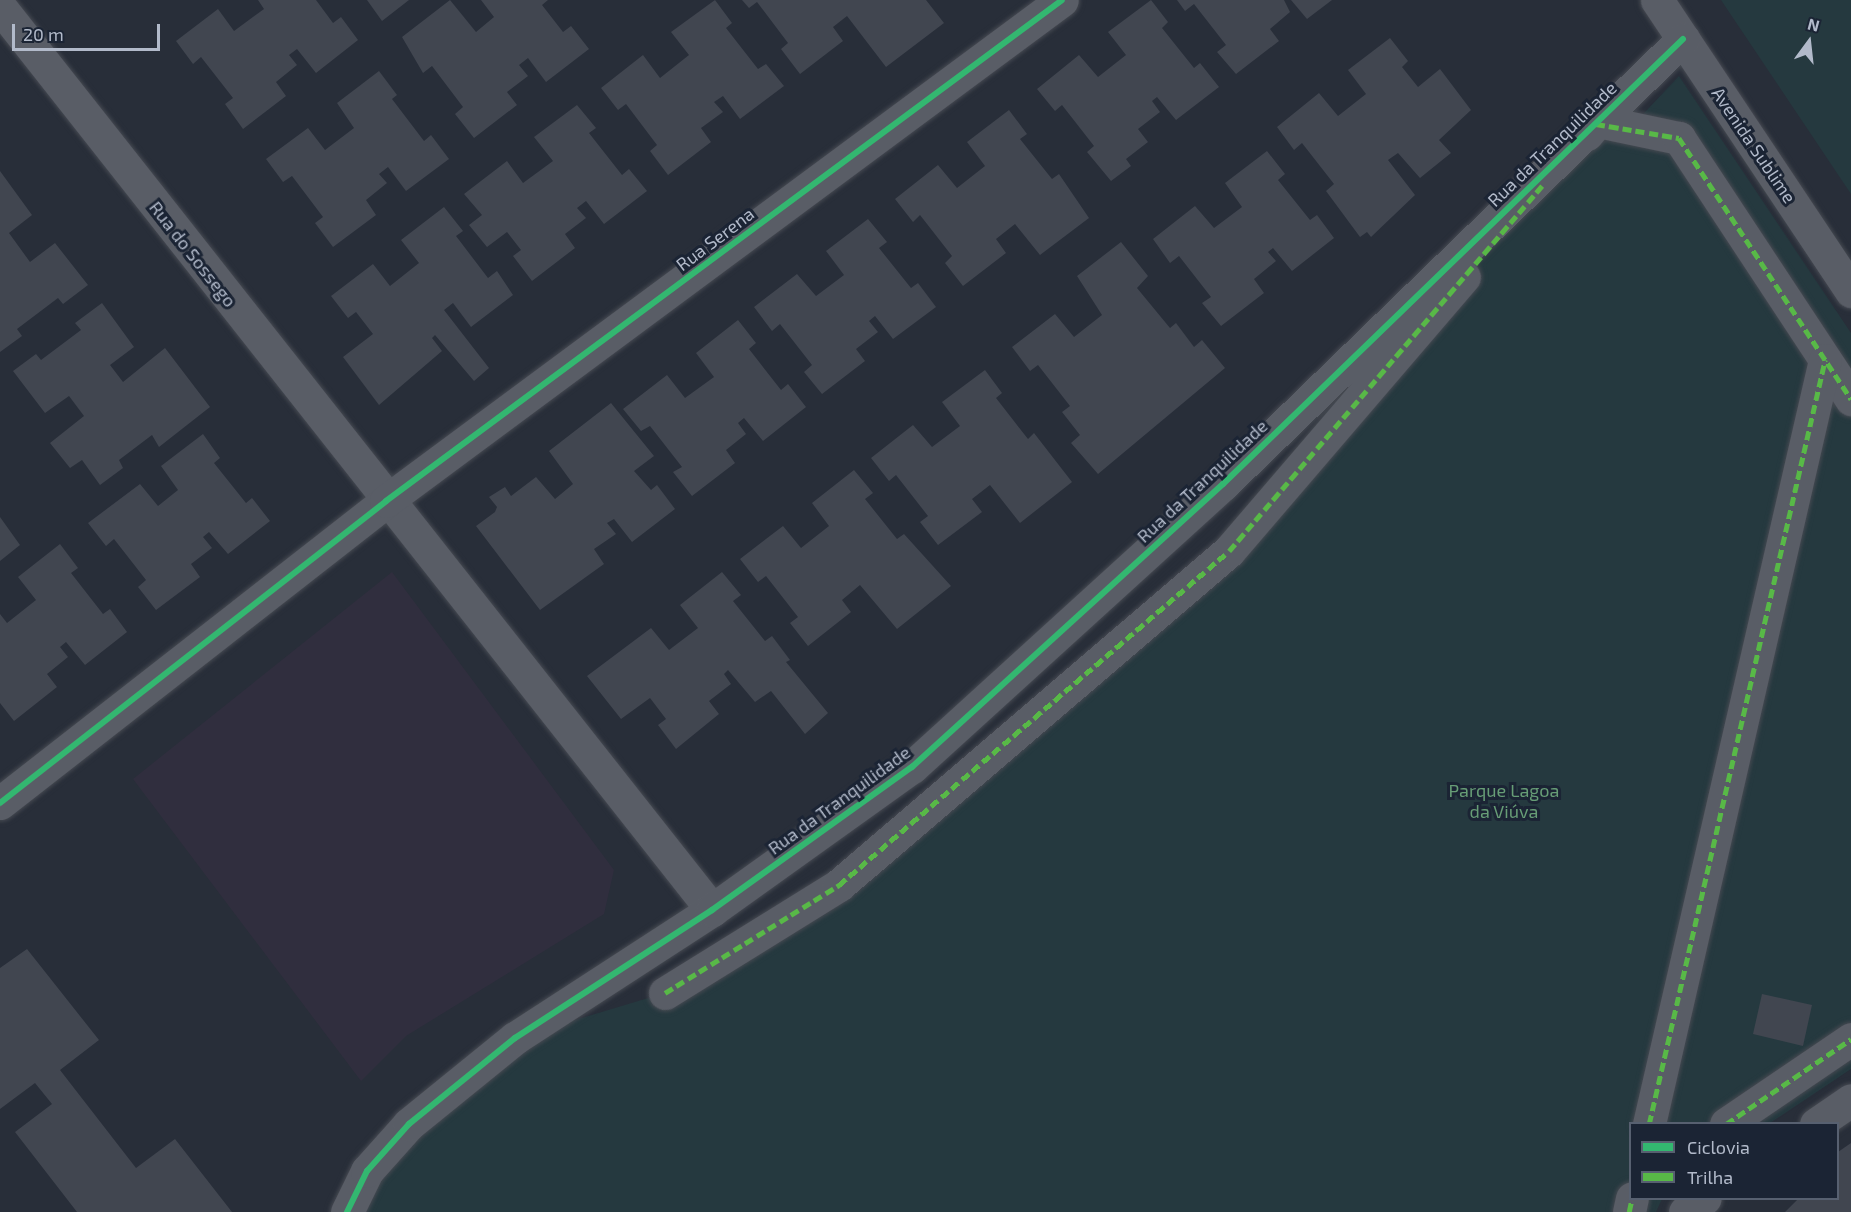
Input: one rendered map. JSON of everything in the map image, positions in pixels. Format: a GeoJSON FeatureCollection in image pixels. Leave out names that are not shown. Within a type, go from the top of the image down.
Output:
{"type":"FeatureCollection","features":[{"type":"Feature","properties":{"kind":"street","name":"Rua Serena"},"geometry":{"type":"LineString","coordinates":[[0,803],[386,501],[1062,0]]}},
{"type":"Feature","properties":{"kind":"street","name":"Avenida Sublime"},"geometry":{"type":"LineString","coordinates":[[1657,0],[1851,291]]}},
{"type":"Feature","properties":{"kind":"street","name":"Rua do Sossego"},"geometry":{"type":"LineString","coordinates":[[0,7],[386,501],[712,910]]}},
{"type":"Feature","properties":{"kind":"street","name":"Rua da Tranquilidade"},"geometry":{"type":"LineString","coordinates":[[347,1212],[367,1171],[409,1124],[515,1038],[712,910],[912,767],[1223,484],[1683,39]]}},
{"type":"Feature","properties":{"kind":"street"},"geometry":{"type":"LineString","coordinates":[[665,993],[839,885],[1229,550],[1598,121],[1679,138],[1851,399]]}},
{"type":"Feature","properties":{"kind":"street"},"geometry":{"type":"LineString","coordinates":[[1649,1122],[1825,360]]}},
{"type":"Feature","properties":{"kind":"street"},"geometry":{"type":"LineString","coordinates":[[1729,1122],[1851,1039]]}},
{"type":"Feature","properties":{"kind":"street"},"geometry":{"type":"LineString","coordinates":[[1819,1122],[1851,1100]]}},
{"type":"Feature","properties":{"kind":"street"},"geometry":{"type":"LineString","coordinates":[[1685,1212],[1702,1200]]}},
{"type":"Feature","properties":{"kind":"shaded area"},"geometry":{"type":"Polygon","coordinates":[[[392,572],[614,870],[604,914],[406,1036],[361,1081],[133,779],[392,572]]]}},
{"type":"Feature","properties":{"kind":"green space"},"geometry":{"type":"Polygon","coordinates":[[[1721,0],[1851,0],[1851,194],[1721,0]]]}},
{"type":"Feature","properties":{"kind":"green space","name":"Parque Lagoa da Viúva"},"geometry":{"type":"Polygon","coordinates":[[[1679,76],[1851,333],[1851,1069],[1772,1122],[1629,1122],[1629,1200],[1662,1200],[1656,1212],[347,1212],[515,1038],[665,993],[839,885],[1229,551],[1598,121],[1630,128],[1679,76]]]}},
{"type":"Feature","properties":{"kind":"building"},"geometry":{"type":"Polygon","coordinates":[[[258,0],[316,0],[333,23],[341,17],[358,40],[316,73],[297,49],[289,55],[297,65],[276,82],[286,96],[243,129],[225,104],[233,98],[201,57],[193,64],[176,41],[218,9],[234,31],[264,9],[258,0]]]}},
{"type":"Feature","properties":{"kind":"building"},"geometry":{"type":"Polygon","coordinates":[[[367,0],[409,0],[382,21],[367,0]]]}},
{"type":"Feature","properties":{"kind":"building"},"geometry":{"type":"Polygon","coordinates":[[[450,0],[476,32],[494,17],[481,0],[548,0],[542,5],[563,32],[571,26],[589,49],[546,82],[528,58],[519,65],[528,76],[507,92],[517,105],[474,138],[455,114],[463,107],[432,66],[423,73],[402,37],[450,0]]]}},
{"type":"Feature","properties":{"kind":"building"},"geometry":{"type":"Polygon","coordinates":[[[715,0],[732,23],[726,28],[758,69],[766,64],[784,86],[740,119],[723,96],[714,102],[723,112],[701,128],[711,142],[668,175],[650,151],[657,145],[626,104],[618,110],[601,88],[643,55],[660,78],[689,55],[671,32],[715,0]]]}},
{"type":"Feature","properties":{"kind":"building"},"geometry":{"type":"Polygon","coordinates":[[[742,0],[926,0],[944,23],[886,67],[847,16],[833,27],[843,41],[800,74],[781,49],[788,43],[757,2],[749,8],[742,0]]]}},
{"type":"Feature","properties":{"kind":"building"},"geometry":{"type":"Polygon","coordinates":[[[1151,0],[1168,22],[1162,28],[1194,68],[1200,63],[1219,87],[1176,120],[1157,97],[1152,101],[1160,112],[1138,129],[1148,142],[1126,159],[1131,166],[1111,181],[1087,152],[1094,146],[1062,105],[1055,111],[1037,89],[1079,55],[1098,77],[1126,55],[1108,32],[1151,0]]]}},
{"type":"Feature","properties":{"kind":"building"},"geometry":{"type":"Polygon","coordinates":[[[1177,0],[1284,0],[1290,12],[1270,29],[1279,41],[1236,74],[1217,52],[1226,45],[1194,4],[1185,11],[1177,0]]]}},
{"type":"Feature","properties":{"kind":"building"},"geometry":{"type":"Polygon","coordinates":[[[1291,0],[1332,0],[1307,19],[1291,0]]]}},
{"type":"Feature","properties":{"kind":"building"},"geometry":{"type":"Polygon","coordinates":[[[1390,38],[1408,61],[1402,67],[1418,87],[1440,69],[1471,110],[1439,140],[1451,153],[1420,178],[1398,153],[1388,160],[1415,195],[1371,237],[1367,232],[1360,237],[1326,191],[1334,184],[1302,143],[1294,150],[1277,127],[1319,93],[1338,116],[1366,94],[1348,70],[1390,38]]]}},
{"type":"Feature","properties":{"kind":"building"},"geometry":{"type":"Polygon","coordinates":[[[379,71],[397,95],[392,99],[424,141],[431,135],[449,159],[406,191],[388,167],[379,174],[387,183],[366,200],[376,215],[333,247],[315,223],[323,217],[292,176],[283,182],[266,159],[308,128],[325,150],[354,128],[337,103],[379,71]]]}},
{"type":"Feature","properties":{"kind":"building"},"geometry":{"type":"Polygon","coordinates":[[[577,105],[596,128],[589,133],[622,175],[629,169],[647,191],[604,224],[586,201],[577,208],[586,218],[565,234],[575,248],[532,281],[513,256],[521,250],[507,232],[487,247],[469,225],[482,215],[464,194],[507,161],[523,183],[553,161],[534,137],[577,105]]]}},
{"type":"Feature","properties":{"kind":"building"},"geometry":{"type":"Polygon","coordinates":[[[1009,110],[1027,134],[1020,139],[1052,179],[1059,174],[1089,218],[1040,255],[1015,224],[996,239],[1006,253],[963,286],[945,263],[952,256],[920,215],[913,222],[895,199],[938,165],[957,188],[985,166],[967,142],[1009,110]]]}},
{"type":"Feature","properties":{"kind":"building"},"geometry":{"type":"Polygon","coordinates":[[[1267,151],[1285,174],[1278,180],[1310,220],[1317,215],[1334,238],[1292,271],[1273,248],[1268,252],[1276,261],[1254,279],[1264,293],[1221,326],[1202,303],[1211,297],[1179,256],[1170,263],[1153,239],[1195,206],[1214,228],[1242,207],[1225,183],[1267,151]]]}},
{"type":"Feature","properties":{"kind":"building"},"geometry":{"type":"Polygon","coordinates":[[[0,171],[32,215],[9,233],[30,262],[55,243],[88,285],[63,304],[58,298],[17,329],[22,336],[0,352],[0,171]]]}},
{"type":"Feature","properties":{"kind":"building"},"geometry":{"type":"Polygon","coordinates":[[[444,207],[463,231],[456,236],[488,278],[497,271],[513,295],[471,327],[453,303],[444,310],[489,368],[474,381],[435,335],[432,338],[442,351],[379,405],[343,357],[373,334],[356,312],[348,318],[331,296],[373,264],[390,286],[419,263],[401,240],[444,207]]]}},
{"type":"Feature","properties":{"kind":"building"},"geometry":{"type":"Polygon","coordinates":[[[868,219],[887,242],[879,248],[911,288],[918,283],[936,307],[893,339],[875,316],[869,321],[878,332],[856,349],[865,361],[822,394],[804,372],[812,365],[780,324],[772,331],[754,307],[797,274],[816,296],[844,275],[826,251],[868,219]]]}},
{"type":"Feature","properties":{"kind":"building"},"geometry":{"type":"Polygon","coordinates":[[[1121,242],[1148,276],[1137,288],[1170,328],[1176,323],[1194,347],[1202,340],[1225,368],[1098,474],[1071,443],[1080,435],[1062,412],[1070,406],[1038,365],[1030,371],[1012,347],[1055,314],[1074,337],[1102,315],[1077,276],[1121,242]]]}},
{"type":"Feature","properties":{"kind":"building"},"geometry":{"type":"Polygon","coordinates":[[[102,303],[134,347],[110,365],[123,382],[165,348],[210,407],[159,447],[152,435],[119,460],[123,468],[100,485],[82,460],[70,468],[50,443],[84,416],[69,396],[45,413],[13,371],[36,354],[41,360],[81,330],[75,323],[102,303]]]}},
{"type":"Feature","properties":{"kind":"building"},"geometry":{"type":"Polygon","coordinates":[[[738,320],[756,343],[749,349],[781,390],[788,384],[806,407],[763,441],[744,418],[738,423],[746,434],[726,450],[735,463],[692,496],[673,472],[682,467],[650,426],[641,431],[623,409],[667,375],[685,398],[714,377],[696,353],[738,320]]]}},
{"type":"Feature","properties":{"kind":"building"},"geometry":{"type":"Polygon","coordinates":[[[985,370],[1002,393],[996,398],[1028,439],[1034,433],[1072,482],[1020,523],[990,485],[972,499],[982,512],[938,545],[920,522],[928,516],[896,475],[889,481],[871,458],[913,425],[932,447],[960,426],[942,402],[985,370]]]}},
{"type":"Feature","properties":{"kind":"building"},"geometry":{"type":"Polygon","coordinates":[[[611,403],[654,456],[634,471],[651,490],[657,485],[675,509],[632,542],[614,519],[607,523],[616,534],[594,549],[604,564],[540,610],[476,526],[495,512],[497,507],[489,497],[505,487],[511,496],[536,477],[555,499],[573,484],[549,451],[611,403]]]}},
{"type":"Feature","properties":{"kind":"building"},"geometry":{"type":"Polygon","coordinates":[[[203,434],[220,458],[214,463],[246,503],[252,498],[270,521],[228,554],[209,532],[203,537],[212,548],[191,564],[200,577],[156,610],[138,587],[146,580],[114,539],[106,546],[88,523],[140,484],[158,506],[178,490],[161,466],[203,434]]]}},
{"type":"Feature","properties":{"kind":"building"},"geometry":{"type":"Polygon","coordinates":[[[854,470],[873,493],[865,499],[897,539],[904,534],[951,586],[897,629],[860,585],[842,600],[851,612],[808,646],[790,623],[798,617],[766,576],[758,582],[740,559],[783,526],[801,548],[829,526],[812,503],[854,470]]]}},
{"type":"Feature","properties":{"kind":"building"},"geometry":{"type":"Polygon","coordinates":[[[0,517],[20,545],[0,561],[0,517]]]}},
{"type":"Feature","properties":{"kind":"building"},"geometry":{"type":"Polygon","coordinates":[[[60,544],[78,568],[71,573],[103,614],[110,609],[127,632],[85,665],[66,642],[60,647],[68,657],[47,674],[57,687],[14,721],[0,703],[0,614],[7,623],[36,600],[18,577],[60,544]]]}},
{"type":"Feature","properties":{"kind":"building"},"geometry":{"type":"Polygon","coordinates":[[[722,572],[741,595],[733,601],[765,641],[772,636],[790,660],[786,662],[828,713],[805,734],[771,691],[755,702],[728,670],[724,674],[731,684],[709,701],[719,714],[676,749],[658,725],[666,719],[650,698],[621,719],[587,676],[651,628],[669,650],[698,628],[680,605],[722,572]]]}},
{"type":"Feature","properties":{"kind":"building"},"geometry":{"type":"Polygon","coordinates":[[[27,949],[99,1040],[60,1070],[136,1168],[175,1139],[232,1212],[77,1212],[15,1132],[52,1104],[35,1083],[0,1109],[0,968],[27,949]]]}},
{"type":"Feature","properties":{"kind":"building"},"geometry":{"type":"Polygon","coordinates":[[[1762,994],[1812,1005],[1803,1046],[1753,1034],[1762,994]]]}},
{"type":"Feature","properties":{"kind":"building"},"geometry":{"type":"Polygon","coordinates":[[[1851,1143],[1851,1212],[1785,1212],[1797,1200],[1839,1200],[1839,1151],[1851,1143]]]}},
{"type":"Feature","properties":{"kind":"marked path"},"geometry":{"type":"LineString","coordinates":[[1596,124],[1679,138],[1851,399]]}},
{"type":"Feature","properties":{"kind":"marked path"},"geometry":{"type":"LineString","coordinates":[[665,993],[839,885],[1229,551],[1543,185]]}},
{"type":"Feature","properties":{"kind":"marked path"},"geometry":{"type":"LineString","coordinates":[[1649,1122],[1825,360]]}},
{"type":"Feature","properties":{"kind":"marked path"},"geometry":{"type":"LineString","coordinates":[[1729,1122],[1851,1039]]}},
{"type":"Feature","properties":{"kind":"marked path"},"geometry":{"type":"LineString","coordinates":[[1629,1212],[1632,1200]]}},
{"type":"Feature","properties":{"kind":"cycle path"},"geometry":{"type":"LineString","coordinates":[[0,803],[386,501],[1062,0]]}},
{"type":"Feature","properties":{"kind":"cycle path"},"geometry":{"type":"LineString","coordinates":[[347,1212],[367,1171],[409,1124],[515,1038],[712,910],[912,767],[1223,484],[1683,39]]}}]}
